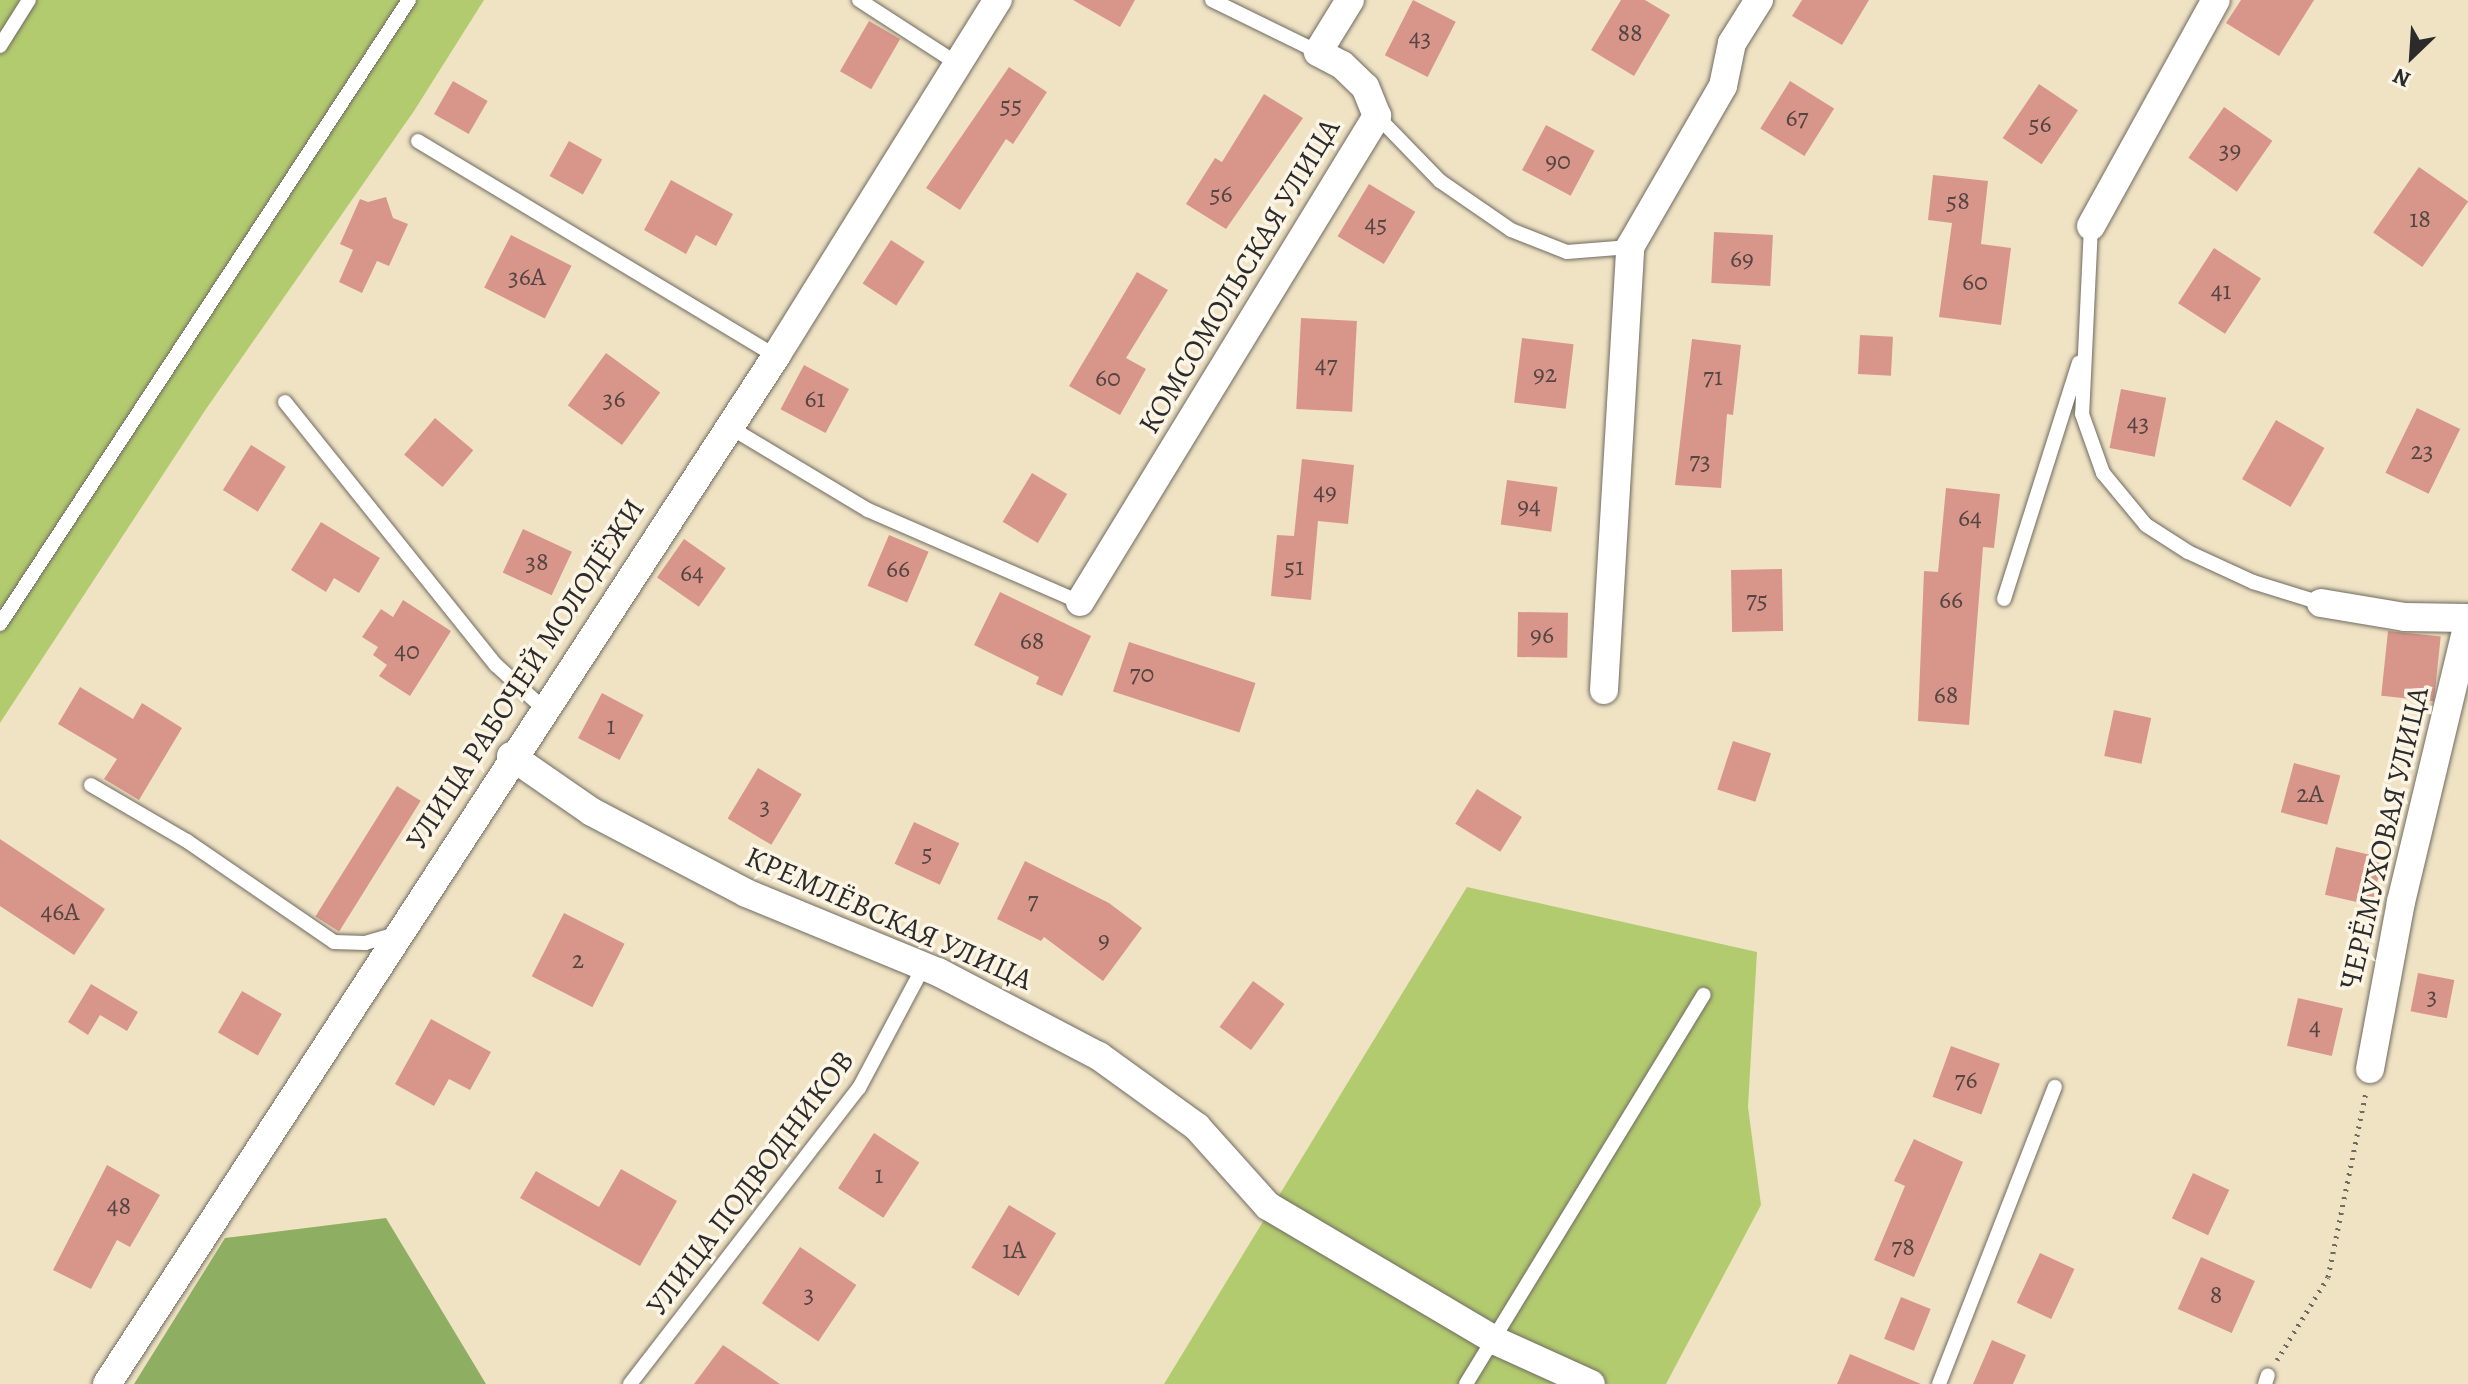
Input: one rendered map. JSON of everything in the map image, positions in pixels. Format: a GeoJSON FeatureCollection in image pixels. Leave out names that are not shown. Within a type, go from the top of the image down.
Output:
{"type":"FeatureCollection","features":[{"type":"Feature","properties":{"kind":"street","name":"УЛИЦА РАБОЧЕЙ МОЛОДЁЖИ"},"geometry":{"type":"LineString","coordinates":[[107,1384],[511,756],[776,356],[998,0]]}},
{"type":"Feature","properties":{"kind":"street"},"geometry":{"type":"LineString","coordinates":[[1318,52],[1350,0]]}},
{"type":"Feature","properties":{"kind":"street"},"geometry":{"type":"LineString","coordinates":[[1604,690],[1630,247],[1723,86],[1732,43],[1759,0]]}},
{"type":"Feature","properties":{"kind":"street"},"geometry":{"type":"LineString","coordinates":[[2091,226],[2216,0]]}},
{"type":"Feature","properties":{"kind":"street","name":"КОМСОМОЛЬСКАЯ УЛИЦА"},"geometry":{"type":"LineString","coordinates":[[1080,602],[1377,116],[1365,87],[1342,65],[1318,52]]}},
{"type":"Feature","properties":{"kind":"street"},"geometry":{"type":"LineString","coordinates":[[2321,603],[2405,617],[2468,620]]}},
{"type":"Feature","properties":{"kind":"street","name":"ЧЕРЁМУХОВАЯ УЛИЦА"},"geometry":{"type":"LineString","coordinates":[[2370,1069],[2401,902],[2468,620]]}},
{"type":"Feature","properties":{"kind":"street","name":"КРЕМЛЁВСКАЯ УЛИЦА"},"geometry":{"type":"LineString","coordinates":[[511,756],[592,812],[746,893],[924,966],[1099,1056],[1197,1127],[1268,1206],[1496,1341],[1591,1384]]}},
{"type":"Feature","properties":{"kind":"lane"},"geometry":{"type":"LineString","coordinates":[[0,46],[29,0]]}},
{"type":"Feature","properties":{"kind":"lane"},"geometry":{"type":"LineString","coordinates":[[0,624],[409,0]]}},
{"type":"Feature","properties":{"kind":"lane"},"geometry":{"type":"LineString","coordinates":[[859,0],[958,64]]}},
{"type":"Feature","properties":{"kind":"lane"},"geometry":{"type":"LineString","coordinates":[[1212,0],[1318,52]]}},
{"type":"Feature","properties":{"kind":"lane"},"geometry":{"type":"LineString","coordinates":[[1377,116],[1440,181],[1511,230],[1567,252],[1630,247]]}},
{"type":"Feature","properties":{"kind":"lane"},"geometry":{"type":"LineString","coordinates":[[418,141],[776,356]]}},
{"type":"Feature","properties":{"kind":"lane"},"geometry":{"type":"LineString","coordinates":[[2091,226],[2082,414],[2103,473],[2146,525],[2253,582],[2321,603]]}},
{"type":"Feature","properties":{"kind":"lane"},"geometry":{"type":"LineString","coordinates":[[2004,599],[2084,348]]}},
{"type":"Feature","properties":{"kind":"lane"},"geometry":{"type":"LineString","coordinates":[[285,402],[496,665],[543,708]]}},
{"type":"Feature","properties":{"kind":"lane"},"geometry":{"type":"LineString","coordinates":[[728,426],[868,510],[1080,602]]}},
{"type":"Feature","properties":{"kind":"lane"},"geometry":{"type":"LineString","coordinates":[[91,785],[187,841],[334,942],[365,943],[399,933]]}},
{"type":"Feature","properties":{"kind":"lane","name":"УЛИЦА ПОДВОДНИКОВ"},"geometry":{"type":"LineString","coordinates":[[630,1384],[859,1088],[924,966]]}},
{"type":"Feature","properties":{"kind":"lane"},"geometry":{"type":"LineString","coordinates":[[1466,1384],[1496,1341],[1703,995]]}},
{"type":"Feature","properties":{"kind":"lane"},"geometry":{"type":"LineString","coordinates":[[1939,1384],[2055,1087]]}},
{"type":"Feature","properties":{"kind":"path"},"geometry":{"type":"LineString","coordinates":[[2266,1379],[2328,1277],[2370,1069]]}},
{"type":"Feature","properties":{"kind":"green space"},"geometry":{"type":"Polygon","coordinates":[[[0,0],[484,0],[414,111],[206,409],[0,723],[0,0]]]}},
{"type":"Feature","properties":{"kind":"green space"},"geometry":{"type":"Polygon","coordinates":[[[1467,887],[1757,952],[1748,1107],[1761,1205],[1666,1384],[1164,1384],[1467,887]]]}},
{"type":"Feature","properties":{"kind":"green space"},"geometry":{"type":"Polygon","coordinates":[[[386,1218],[486,1384],[134,1384],[225,1238],[386,1218]]]}},
{"type":"Feature","properties":{"kind":"building"},"geometry":{"type":"Polygon","coordinates":[[[1073,0],[1135,0],[1120,27],[1073,0]]]}},
{"type":"Feature","properties":{"kind":"building"},"geometry":{"type":"Polygon","coordinates":[[[1413,0],[1456,22],[1428,77],[1385,55],[1413,0]]]}},
{"type":"Feature","properties":{"kind":"building"},"geometry":{"type":"Polygon","coordinates":[[[1621,0],[1645,0],[1670,15],[1634,76],[1591,50],[1621,0]]]}},
{"type":"Feature","properties":{"kind":"building"},"geometry":{"type":"Polygon","coordinates":[[[1802,0],[1869,0],[1842,45],[1792,16],[1802,0]]]}},
{"type":"Feature","properties":{"kind":"building"},"geometry":{"type":"Polygon","coordinates":[[[2241,0],[2314,0],[2279,56],[2226,23],[2241,0]]]}},
{"type":"Feature","properties":{"kind":"building"},"geometry":{"type":"Polygon","coordinates":[[[869,21],[900,39],[871,89],[840,71],[869,21]]]}},
{"type":"Feature","properties":{"kind":"building"},"geometry":{"type":"Polygon","coordinates":[[[1009,67],[1047,92],[1013,144],[1006,139],[960,210],[926,188],[1009,67]]]}},
{"type":"Feature","properties":{"kind":"building"},"geometry":{"type":"Polygon","coordinates":[[[453,81],[488,101],[469,134],[434,114],[453,81]]]}},
{"type":"Feature","properties":{"kind":"building"},"geometry":{"type":"Polygon","coordinates":[[[1790,81],[1834,109],[1804,156],[1760,128],[1790,81]]]}},
{"type":"Feature","properties":{"kind":"building"},"geometry":{"type":"Polygon","coordinates":[[[2039,84],[2078,110],[2042,164],[2003,138],[2039,84]]]}},
{"type":"Feature","properties":{"kind":"building"},"geometry":{"type":"Polygon","coordinates":[[[1264,94],[1303,118],[1226,229],[1186,204],[1215,158],[1222,162],[1264,94]]]}},
{"type":"Feature","properties":{"kind":"building"},"geometry":{"type":"Polygon","coordinates":[[[2224,107],[2272,141],[2237,192],[2188,158],[2224,107]]]}},
{"type":"Feature","properties":{"kind":"building"},"geometry":{"type":"Polygon","coordinates":[[[1546,125],[1595,151],[1571,196],[1522,170],[1546,125]]]}},
{"type":"Feature","properties":{"kind":"building"},"geometry":{"type":"Polygon","coordinates":[[[569,141],[602,159],[583,194],[550,176],[569,141]]]}},
{"type":"Feature","properties":{"kind":"building"},"geometry":{"type":"Polygon","coordinates":[[[2419,167],[2468,201],[2422,267],[2373,233],[2419,167]]]}},
{"type":"Feature","properties":{"kind":"building"},"geometry":{"type":"Polygon","coordinates":[[[1933,175],[1988,181],[1981,244],[2011,248],[2001,325],[1939,317],[1952,223],[1928,220],[1933,175]]]}},
{"type":"Feature","properties":{"kind":"building"},"geometry":{"type":"Polygon","coordinates":[[[671,180],[733,214],[716,246],[696,235],[686,254],[644,230],[671,180]]]}},
{"type":"Feature","properties":{"kind":"building"},"geometry":{"type":"Polygon","coordinates":[[[1369,184],[1415,212],[1384,264],[1338,236],[1369,184]]]}},
{"type":"Feature","properties":{"kind":"building"},"geometry":{"type":"Polygon","coordinates":[[[386,197],[393,218],[408,224],[389,266],[377,261],[362,293],[339,282],[353,250],[340,244],[360,199],[368,202],[386,197]]]}},
{"type":"Feature","properties":{"kind":"building"},"geometry":{"type":"Polygon","coordinates":[[[1714,232],[1773,235],[1770,286],[1711,283],[1714,232]]]}},
{"type":"Feature","properties":{"kind":"building"},"geometry":{"type":"Polygon","coordinates":[[[511,235],[572,266],[545,318],[484,288],[511,235]]]}},
{"type":"Feature","properties":{"kind":"building"},"geometry":{"type":"Polygon","coordinates":[[[891,240],[925,262],[896,305],[863,284],[891,240]]]}},
{"type":"Feature","properties":{"kind":"building"},"geometry":{"type":"Polygon","coordinates":[[[2214,248],[2261,278],[2225,334],[2178,303],[2214,248]]]}},
{"type":"Feature","properties":{"kind":"building"},"geometry":{"type":"Polygon","coordinates":[[[1137,272],[1168,290],[1126,358],[1146,369],[1120,415],[1069,386],[1137,272]]]}},
{"type":"Feature","properties":{"kind":"building"},"geometry":{"type":"Polygon","coordinates":[[[1301,318],[1357,321],[1352,412],[1296,409],[1301,318]]]}},
{"type":"Feature","properties":{"kind":"building"},"geometry":{"type":"Polygon","coordinates":[[[1860,335],[1893,337],[1891,376],[1858,374],[1860,335]]]}},
{"type":"Feature","properties":{"kind":"building"},"geometry":{"type":"Polygon","coordinates":[[[1522,338],[1574,344],[1566,409],[1514,403],[1522,338]]]}},
{"type":"Feature","properties":{"kind":"building"},"geometry":{"type":"Polygon","coordinates":[[[1692,339],[1741,345],[1733,415],[1727,414],[1721,488],[1675,485],[1692,339]]]}},
{"type":"Feature","properties":{"kind":"building"},"geometry":{"type":"Polygon","coordinates":[[[606,353],[660,392],[622,445],[568,406],[606,353]]]}},
{"type":"Feature","properties":{"kind":"building"},"geometry":{"type":"Polygon","coordinates":[[[804,365],[849,389],[826,433],[781,409],[804,365]]]}},
{"type":"Feature","properties":{"kind":"building"},"geometry":{"type":"Polygon","coordinates":[[[2121,389],[2166,398],[2155,457],[2110,448],[2121,389]]]}},
{"type":"Feature","properties":{"kind":"building"},"geometry":{"type":"Polygon","coordinates":[[[2417,408],[2460,429],[2429,494],[2385,473],[2417,408]]]}},
{"type":"Feature","properties":{"kind":"building"},"geometry":{"type":"Polygon","coordinates":[[[435,418],[473,450],[442,487],[404,455],[435,418]]]}},
{"type":"Feature","properties":{"kind":"building"},"geometry":{"type":"Polygon","coordinates":[[[2276,420],[2324,448],[2290,507],[2242,479],[2276,420]]]}},
{"type":"Feature","properties":{"kind":"building"},"geometry":{"type":"Polygon","coordinates":[[[251,445],[286,467],[258,512],[223,490],[251,445]]]}},
{"type":"Feature","properties":{"kind":"building"},"geometry":{"type":"Polygon","coordinates":[[[1302,459],[1354,465],[1348,524],[1318,521],[1311,600],[1271,596],[1277,535],[1294,536],[1302,459]]]}},
{"type":"Feature","properties":{"kind":"building"},"geometry":{"type":"Polygon","coordinates":[[[1032,473],[1067,494],[1038,543],[1003,522],[1032,473]]]}},
{"type":"Feature","properties":{"kind":"building"},"geometry":{"type":"Polygon","coordinates":[[[1507,480],[1558,487],[1551,532],[1501,525],[1507,480]]]}},
{"type":"Feature","properties":{"kind":"building"},"geometry":{"type":"Polygon","coordinates":[[[1946,488],[2000,494],[1994,548],[1983,547],[1969,725],[1918,721],[1924,571],[1938,572],[1946,488]]]}},
{"type":"Feature","properties":{"kind":"building"},"geometry":{"type":"Polygon","coordinates":[[[321,522],[380,558],[359,593],[334,578],[326,592],[291,570],[321,522]]]}},
{"type":"Feature","properties":{"kind":"building"},"geometry":{"type":"Polygon","coordinates":[[[523,529],[572,552],[552,595],[503,573],[523,529]]]}},
{"type":"Feature","properties":{"kind":"building"},"geometry":{"type":"Polygon","coordinates":[[[889,535],[929,552],[907,602],[868,586],[889,535]]]}},
{"type":"Feature","properties":{"kind":"building"},"geometry":{"type":"Polygon","coordinates":[[[684,539],[726,568],[699,607],[657,578],[684,539]]]}},
{"type":"Feature","properties":{"kind":"building"},"geometry":{"type":"Polygon","coordinates":[[[1782,569],[1783,631],[1732,632],[1731,570],[1782,569]]]}},
{"type":"Feature","properties":{"kind":"building"},"geometry":{"type":"Polygon","coordinates":[[[1000,592],[1091,636],[1062,696],[1036,684],[1039,677],[974,645],[1000,592]]]}},
{"type":"Feature","properties":{"kind":"building"},"geometry":{"type":"Polygon","coordinates":[[[403,600],[451,631],[410,696],[379,676],[387,665],[373,655],[378,647],[362,637],[381,609],[393,617],[403,600]]]}},
{"type":"Feature","properties":{"kind":"building"},"geometry":{"type":"Polygon","coordinates":[[[1518,612],[1568,613],[1567,658],[1517,657],[1518,612]]]}},
{"type":"Feature","properties":{"kind":"building"},"geometry":{"type":"Polygon","coordinates":[[[2388,631],[2441,637],[2434,701],[2381,696],[2388,631]]]}},
{"type":"Feature","properties":{"kind":"building"},"geometry":{"type":"Polygon","coordinates":[[[1129,642],[1255,683],[1239,733],[1113,691],[1129,642]]]}},
{"type":"Feature","properties":{"kind":"building"},"geometry":{"type":"Polygon","coordinates":[[[80,687],[133,719],[142,703],[182,728],[139,800],[104,779],[117,759],[58,724],[80,687]]]}},
{"type":"Feature","properties":{"kind":"building"},"geometry":{"type":"Polygon","coordinates":[[[602,693],[643,715],[620,760],[578,738],[602,693]]]}},
{"type":"Feature","properties":{"kind":"building"},"geometry":{"type":"Polygon","coordinates":[[[2114,710],[2151,718],[2141,764],[2104,756],[2114,710]]]}},
{"type":"Feature","properties":{"kind":"building"},"geometry":{"type":"Polygon","coordinates":[[[1733,741],[1771,753],[1755,802],[1717,790],[1733,741]]]}},
{"type":"Feature","properties":{"kind":"building"},"geometry":{"type":"Polygon","coordinates":[[[2294,763],[2340,775],[2327,825],[2281,812],[2294,763]]]}},
{"type":"Feature","properties":{"kind":"building"},"geometry":{"type":"Polygon","coordinates":[[[758,768],[802,794],[771,845],[728,819],[758,768]]]}},
{"type":"Feature","properties":{"kind":"building"},"geometry":{"type":"Polygon","coordinates":[[[397,786],[421,801],[339,931],[315,917],[397,786]]]}},
{"type":"Feature","properties":{"kind":"building"},"geometry":{"type":"Polygon","coordinates":[[[1477,789],[1522,817],[1500,852],[1455,824],[1477,789]]]}},
{"type":"Feature","properties":{"kind":"building"},"geometry":{"type":"Polygon","coordinates":[[[914,822],[959,843],[940,885],[895,864],[914,822]]]}},
{"type":"Feature","properties":{"kind":"building"},"geometry":{"type":"Polygon","coordinates":[[[0,839],[105,909],[74,955],[0,906],[0,839]]]}},
{"type":"Feature","properties":{"kind":"building"},"geometry":{"type":"Polygon","coordinates":[[[2336,847],[2383,858],[2372,906],[2325,895],[2336,847]]]}},
{"type":"Feature","properties":{"kind":"building"},"geometry":{"type":"Polygon","coordinates":[[[1025,861],[1109,903],[1142,928],[1103,981],[1044,937],[1041,941],[997,919],[1025,861]]]}},
{"type":"Feature","properties":{"kind":"building"},"geometry":{"type":"Polygon","coordinates":[[[564,913],[625,944],[592,1007],[532,976],[564,913]]]}},
{"type":"Feature","properties":{"kind":"building"},"geometry":{"type":"Polygon","coordinates":[[[2418,973],[2454,980],[2447,1018],[2411,1011],[2418,973]]]}},
{"type":"Feature","properties":{"kind":"building"},"geometry":{"type":"Polygon","coordinates":[[[1253,981],[1285,1004],[1251,1050],[1219,1027],[1253,981]]]}},
{"type":"Feature","properties":{"kind":"building"},"geometry":{"type":"Polygon","coordinates":[[[91,984],[138,1012],[127,1031],[100,1015],[88,1035],[68,1022],[91,984]]]}},
{"type":"Feature","properties":{"kind":"building"},"geometry":{"type":"Polygon","coordinates":[[[242,991],[282,1014],[258,1056],[218,1033],[242,991]]]}},
{"type":"Feature","properties":{"kind":"building"},"geometry":{"type":"Polygon","coordinates":[[[2298,998],[2343,1008],[2332,1056],[2287,1046],[2298,998]]]}},
{"type":"Feature","properties":{"kind":"building"},"geometry":{"type":"Polygon","coordinates":[[[431,1019],[491,1052],[470,1090],[449,1079],[434,1106],[395,1084],[431,1019]]]}},
{"type":"Feature","properties":{"kind":"building"},"geometry":{"type":"Polygon","coordinates":[[[1951,1046],[2000,1064],[1981,1115],[1933,1097],[1951,1046]]]}},
{"type":"Feature","properties":{"kind":"building"},"geometry":{"type":"Polygon","coordinates":[[[874,1133],[919,1162],[883,1218],[838,1188],[874,1133]]]}},
{"type":"Feature","properties":{"kind":"building"},"geometry":{"type":"Polygon","coordinates":[[[1914,1139],[1963,1162],[1914,1277],[1874,1260],[1905,1186],[1894,1181],[1914,1139]]]}},
{"type":"Feature","properties":{"kind":"building"},"geometry":{"type":"Polygon","coordinates":[[[107,1165],[160,1195],[130,1247],[117,1240],[91,1289],[53,1270],[107,1165]]]}},
{"type":"Feature","properties":{"kind":"building"},"geometry":{"type":"Polygon","coordinates":[[[621,1169],[677,1201],[640,1266],[520,1198],[536,1171],[599,1207],[621,1169]]]}},
{"type":"Feature","properties":{"kind":"building"},"geometry":{"type":"Polygon","coordinates":[[[2193,1173],[2229,1190],[2208,1235],[2172,1218],[2193,1173]]]}},
{"type":"Feature","properties":{"kind":"building"},"geometry":{"type":"Polygon","coordinates":[[[1009,1205],[1056,1233],[1019,1296],[971,1268],[1009,1205]]]}},
{"type":"Feature","properties":{"kind":"building"},"geometry":{"type":"Polygon","coordinates":[[[800,1247],[856,1285],[818,1341],[762,1303],[800,1247]]]}},
{"type":"Feature","properties":{"kind":"building"},"geometry":{"type":"Polygon","coordinates":[[[2040,1253],[2074,1269],[2051,1319],[2017,1303],[2040,1253]]]}},
{"type":"Feature","properties":{"kind":"building"},"geometry":{"type":"Polygon","coordinates":[[[2201,1257],[2255,1281],[2232,1333],[2178,1309],[2201,1257]]]}},
{"type":"Feature","properties":{"kind":"building"},"geometry":{"type":"Polygon","coordinates":[[[1901,1297],[1931,1309],[1914,1351],[1884,1339],[1901,1297]]]}},
{"type":"Feature","properties":{"kind":"building"},"geometry":{"type":"Polygon","coordinates":[[[1992,1340],[2026,1355],[2013,1384],[1973,1384],[1992,1340]]]}},
{"type":"Feature","properties":{"kind":"building"},"geometry":{"type":"Polygon","coordinates":[[[723,1345],[780,1384],[694,1384],[723,1345]]]}},
{"type":"Feature","properties":{"kind":"building"},"geometry":{"type":"Polygon","coordinates":[[[1850,1354],[1921,1384],[1837,1384],[1850,1354]]]}}]}
